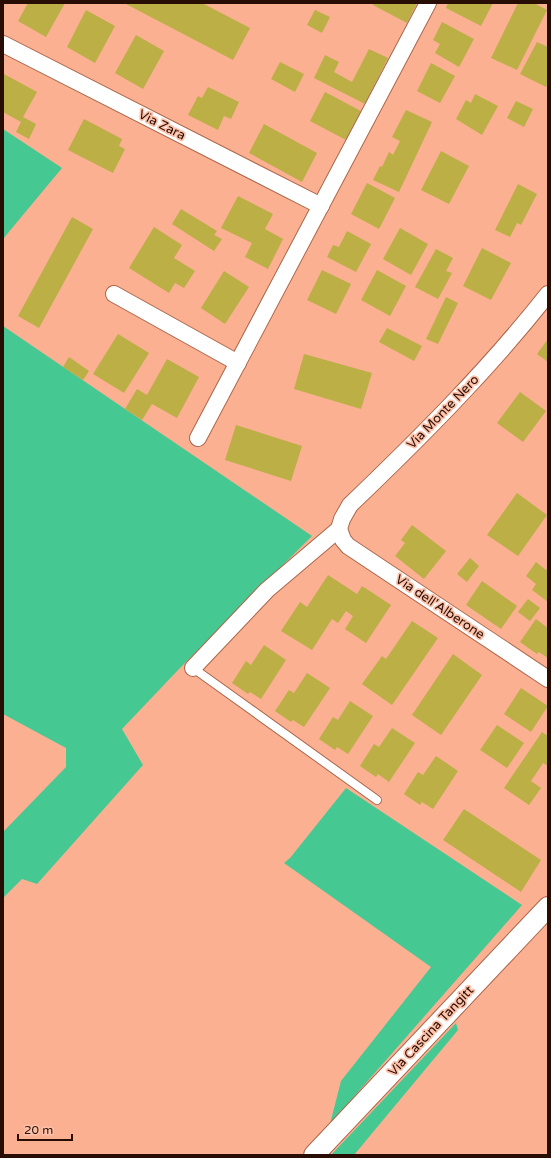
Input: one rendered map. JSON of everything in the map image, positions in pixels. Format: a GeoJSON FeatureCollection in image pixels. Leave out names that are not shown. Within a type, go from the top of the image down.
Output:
{"type":"FeatureCollection","features":[{"type":"Feature","properties":{"kind":"street"},"geometry":{"type":"LineString","coordinates":[[198,438],[428,3]]}},
{"type":"Feature","properties":{"kind":"street","name":"Via Zara"},"geometry":{"type":"LineString","coordinates":[[3,44],[321,206]]}},
{"type":"Feature","properties":{"kind":"street"},"geometry":{"type":"LineString","coordinates":[[114,294],[238,363]]}},
{"type":"Feature","properties":{"kind":"street","name":"Via Monte Nero"},"geometry":{"type":"LineString","coordinates":[[339,529],[342,519],[350,505],[472,384],[522,328],[548,294]]}},
{"type":"Feature","properties":{"kind":"street"},"geometry":{"type":"LineString","coordinates":[[193,668],[267,590],[339,529]]}},
{"type":"Feature","properties":{"kind":"street","name":"Via dell'Alberone"},"geometry":{"type":"LineString","coordinates":[[339,529],[343,540],[348,546],[548,679]]}},
{"type":"Feature","properties":{"kind":"street","name":"Via Cascina Tangitt"},"geometry":{"type":"LineString","coordinates":[[314,1155],[548,907]]}},
{"type":"Feature","properties":{"kind":"lane"},"geometry":{"type":"LineString","coordinates":[[193,668],[377,800]]}},
{"type":"Feature","properties":{"kind":"green space"},"geometry":{"type":"Polygon","coordinates":[[[3,129],[62,168],[3,239],[3,129]]]}},
{"type":"Feature","properties":{"kind":"green space"},"geometry":{"type":"Polygon","coordinates":[[[3,326],[312,536],[179,669],[122,729],[143,765],[37,884],[22,879],[3,898],[3,832],[66,767],[66,748],[3,714],[3,326]]]}},
{"type":"Feature","properties":{"kind":"green space"},"geometry":{"type":"Polygon","coordinates":[[[346,788],[522,905],[330,1124],[341,1081],[431,967],[284,863],[290,858],[346,788]]]}},
{"type":"Feature","properties":{"kind":"green space"},"geometry":{"type":"Polygon","coordinates":[[[456,1023],[458,1030],[354,1155],[331,1155],[456,1023]]]}},
{"type":"Feature","properties":{"kind":"building"},"geometry":{"type":"Polygon","coordinates":[[[28,3],[65,3],[46,37],[18,21],[28,3]]]}},
{"type":"Feature","properties":{"kind":"building"},"geometry":{"type":"Polygon","coordinates":[[[124,3],[202,3],[250,28],[233,60],[124,3]]]}},
{"type":"Feature","properties":{"kind":"building"},"geometry":{"type":"Polygon","coordinates":[[[374,3],[417,3],[407,23],[373,5],[374,3]]]}},
{"type":"Feature","properties":{"kind":"building"},"geometry":{"type":"Polygon","coordinates":[[[448,3],[493,3],[481,26],[446,8],[448,3]]]}},
{"type":"Feature","properties":{"kind":"building"},"geometry":{"type":"Polygon","coordinates":[[[518,3],[534,3],[547,10],[517,70],[491,58],[518,3]]]}},
{"type":"Feature","properties":{"kind":"building"},"geometry":{"type":"Polygon","coordinates":[[[86,10],[115,26],[95,63],[67,47],[86,10]]]}},
{"type":"Feature","properties":{"kind":"building"},"geometry":{"type":"Polygon","coordinates":[[[315,10],[330,17],[322,33],[307,25],[315,10]]]}},
{"type":"Feature","properties":{"kind":"building"},"geometry":{"type":"Polygon","coordinates":[[[442,22],[474,39],[459,67],[435,53],[440,44],[433,40],[442,22]]]}},
{"type":"Feature","properties":{"kind":"building"},"geometry":{"type":"Polygon","coordinates":[[[136,35],[164,51],[143,89],[115,73],[136,35]]]}},
{"type":"Feature","properties":{"kind":"building"},"geometry":{"type":"Polygon","coordinates":[[[537,42],[548,47],[548,82],[546,87],[520,74],[537,42]]]}},
{"type":"Feature","properties":{"kind":"building"},"geometry":{"type":"Polygon","coordinates":[[[369,49],[388,58],[365,104],[314,78],[325,55],[339,62],[334,72],[352,82],[369,49]]]}},
{"type":"Feature","properties":{"kind":"building"},"geometry":{"type":"Polygon","coordinates":[[[280,62],[304,74],[295,92],[271,79],[280,62]]]}},
{"type":"Feature","properties":{"kind":"building"},"geometry":{"type":"Polygon","coordinates":[[[431,63],[455,76],[440,103],[417,91],[431,63]]]}},
{"type":"Feature","properties":{"kind":"building"},"geometry":{"type":"Polygon","coordinates":[[[4,74],[37,92],[23,117],[36,124],[29,139],[16,132],[21,122],[3,112],[4,74]]]}},
{"type":"Feature","properties":{"kind":"building"},"geometry":{"type":"Polygon","coordinates":[[[208,87],[239,102],[231,119],[224,116],[218,130],[188,115],[198,96],[202,98],[208,87]]]}},
{"type":"Feature","properties":{"kind":"building"},"geometry":{"type":"Polygon","coordinates":[[[325,92],[361,111],[346,140],[310,121],[325,92]]]}},
{"type":"Feature","properties":{"kind":"building"},"geometry":{"type":"Polygon","coordinates":[[[475,94],[498,106],[482,135],[456,119],[466,100],[471,103],[475,94]]]}},
{"type":"Feature","properties":{"kind":"building"},"geometry":{"type":"Polygon","coordinates":[[[516,101],[533,109],[524,127],[507,118],[516,101]]]}},
{"type":"Feature","properties":{"kind":"building"},"geometry":{"type":"Polygon","coordinates":[[[406,110],[432,122],[399,192],[373,180],[380,166],[382,167],[389,152],[393,155],[400,141],[392,137],[406,110]]]}},
{"type":"Feature","properties":{"kind":"building"},"geometry":{"type":"Polygon","coordinates":[[[84,119],[122,139],[119,146],[125,149],[113,173],[68,150],[84,119]]]}},
{"type":"Feature","properties":{"kind":"building"},"geometry":{"type":"Polygon","coordinates":[[[264,124],[317,153],[302,182],[249,153],[264,124]]]}},
{"type":"Feature","properties":{"kind":"building"},"geometry":{"type":"Polygon","coordinates":[[[441,151],[469,166],[449,204],[421,190],[441,151]]]}},
{"type":"Feature","properties":{"kind":"building"},"geometry":{"type":"Polygon","coordinates":[[[367,183],[395,198],[379,229],[351,214],[367,183]]]}},
{"type":"Feature","properties":{"kind":"building"},"geometry":{"type":"Polygon","coordinates":[[[518,184],[537,194],[521,225],[517,223],[510,237],[495,230],[518,184]]]}},
{"type":"Feature","properties":{"kind":"building"},"geometry":{"type":"Polygon","coordinates":[[[238,196],[273,214],[265,229],[283,239],[268,269],[245,257],[252,243],[221,228],[238,196]]]}},
{"type":"Feature","properties":{"kind":"building"},"geometry":{"type":"Polygon","coordinates":[[[181,209],[217,231],[214,235],[222,239],[214,251],[172,224],[181,209]]]}},
{"type":"Feature","properties":{"kind":"building"},"geometry":{"type":"Polygon","coordinates":[[[72,217],[93,229],[39,328],[18,316],[72,217]]]}},
{"type":"Feature","properties":{"kind":"building"},"geometry":{"type":"Polygon","coordinates":[[[154,227],[182,245],[174,258],[195,271],[184,288],[175,283],[169,293],[129,268],[154,227]]]}},
{"type":"Feature","properties":{"kind":"building"},"geometry":{"type":"Polygon","coordinates":[[[400,228],[428,244],[411,275],[383,259],[400,228]]]}},
{"type":"Feature","properties":{"kind":"building"},"geometry":{"type":"Polygon","coordinates":[[[347,231],[371,244],[356,272],[327,257],[333,245],[339,247],[347,231]]]}},
{"type":"Feature","properties":{"kind":"building"},"geometry":{"type":"Polygon","coordinates":[[[482,248],[511,263],[491,300],[463,286],[482,248]]]}},
{"type":"Feature","properties":{"kind":"building"},"geometry":{"type":"Polygon","coordinates":[[[436,249],[453,258],[446,271],[452,273],[438,299],[415,287],[436,249]]]}},
{"type":"Feature","properties":{"kind":"building"},"geometry":{"type":"Polygon","coordinates":[[[322,270],[351,284],[336,314],[307,300],[322,270]]]}},
{"type":"Feature","properties":{"kind":"building"},"geometry":{"type":"Polygon","coordinates":[[[377,270],[406,286],[390,316],[361,300],[377,270]]]}},
{"type":"Feature","properties":{"kind":"building"},"geometry":{"type":"Polygon","coordinates":[[[224,271],[249,287],[225,324],[201,308],[224,271]]]}},
{"type":"Feature","properties":{"kind":"building"},"geometry":{"type":"Polygon","coordinates":[[[446,297],[458,303],[438,344],[426,339],[446,297]]]}},
{"type":"Feature","properties":{"kind":"building"},"geometry":{"type":"Polygon","coordinates":[[[387,328],[422,346],[414,361],[379,342],[387,328]]]}},
{"type":"Feature","properties":{"kind":"building"},"geometry":{"type":"Polygon","coordinates":[[[118,334],[149,353],[124,393],[93,374],[118,334]]]}},
{"type":"Feature","properties":{"kind":"building"},"geometry":{"type":"Polygon","coordinates":[[[548,339],[548,362],[537,354],[548,339]]]}},
{"type":"Feature","properties":{"kind":"building"},"geometry":{"type":"Polygon","coordinates":[[[304,354],[372,373],[361,409],[294,389],[304,354]]]}},
{"type":"Feature","properties":{"kind":"building"},"geometry":{"type":"Polygon","coordinates":[[[69,357],[89,371],[83,380],[63,367],[69,357]]]}},
{"type":"Feature","properties":{"kind":"building"},"geometry":{"type":"Polygon","coordinates":[[[167,359],[199,377],[177,418],[152,404],[142,420],[125,409],[137,389],[147,395],[167,359]]]}},
{"type":"Feature","properties":{"kind":"building"},"geometry":{"type":"Polygon","coordinates":[[[520,392],[546,411],[523,442],[497,423],[520,392]]]}},
{"type":"Feature","properties":{"kind":"building"},"geometry":{"type":"Polygon","coordinates":[[[236,425],[302,446],[291,481],[225,460],[236,425]]]}},
{"type":"Feature","properties":{"kind":"building"},"geometry":{"type":"Polygon","coordinates":[[[517,493],[547,515],[518,556],[487,535],[517,493]]]}},
{"type":"Feature","properties":{"kind":"building"},"geometry":{"type":"Polygon","coordinates":[[[412,525],[446,551],[424,579],[395,556],[405,543],[401,540],[412,525]]]}},
{"type":"Feature","properties":{"kind":"building"},"geometry":{"type":"Polygon","coordinates":[[[470,558],[479,566],[467,582],[457,574],[470,558]]]}},
{"type":"Feature","properties":{"kind":"building"},"geometry":{"type":"Polygon","coordinates":[[[536,562],[546,570],[548,567],[548,602],[532,590],[536,584],[526,576],[536,562]]]}},
{"type":"Feature","properties":{"kind":"building"},"geometry":{"type":"Polygon","coordinates":[[[328,575],[357,594],[362,586],[391,605],[366,643],[345,629],[353,616],[346,611],[338,623],[332,619],[312,650],[281,631],[300,602],[307,607],[328,575]]]}},
{"type":"Feature","properties":{"kind":"building"},"geometry":{"type":"Polygon","coordinates":[[[482,581],[517,606],[501,629],[466,605],[482,581]]]}},
{"type":"Feature","properties":{"kind":"building"},"geometry":{"type":"Polygon","coordinates":[[[528,599],[540,608],[530,621],[518,612],[528,599]]]}},
{"type":"Feature","properties":{"kind":"building"},"geometry":{"type":"Polygon","coordinates":[[[536,619],[548,628],[548,658],[539,652],[537,654],[520,642],[536,619]]]}},
{"type":"Feature","properties":{"kind":"building"},"geometry":{"type":"Polygon","coordinates":[[[412,621],[438,638],[392,705],[362,684],[382,656],[386,659],[412,621]]]}},
{"type":"Feature","properties":{"kind":"building"},"geometry":{"type":"Polygon","coordinates":[[[264,645],[286,660],[261,699],[250,692],[248,694],[232,683],[246,661],[251,665],[264,645]]]}},
{"type":"Feature","properties":{"kind":"building"},"geometry":{"type":"Polygon","coordinates":[[[453,654],[482,675],[441,735],[412,715],[453,654]]]}},
{"type":"Feature","properties":{"kind":"building"},"geometry":{"type":"Polygon","coordinates":[[[307,673],[330,688],[304,727],[293,720],[291,722],[275,711],[289,690],[294,693],[307,673]]]}},
{"type":"Feature","properties":{"kind":"building"},"geometry":{"type":"Polygon","coordinates":[[[521,688],[548,706],[531,732],[504,714],[521,688]]]}},
{"type":"Feature","properties":{"kind":"building"},"geometry":{"type":"Polygon","coordinates":[[[350,701],[373,716],[348,754],[337,747],[335,750],[319,739],[333,717],[338,720],[350,701]]]}},
{"type":"Feature","properties":{"kind":"building"},"geometry":{"type":"Polygon","coordinates":[[[497,725],[524,743],[507,768],[480,750],[497,725]]]}},
{"type":"Feature","properties":{"kind":"building"},"geometry":{"type":"Polygon","coordinates":[[[392,728],[415,743],[389,782],[378,774],[376,777],[360,766],[374,744],[379,747],[392,728]]]}},
{"type":"Feature","properties":{"kind":"building"},"geometry":{"type":"Polygon","coordinates":[[[542,732],[548,736],[548,766],[543,763],[531,781],[541,788],[529,805],[504,788],[542,732]]]}},
{"type":"Feature","properties":{"kind":"building"},"geometry":{"type":"Polygon","coordinates":[[[436,756],[458,771],[433,809],[422,802],[420,805],[404,794],[418,772],[423,775],[436,756]]]}},
{"type":"Feature","properties":{"kind":"building"},"geometry":{"type":"Polygon","coordinates":[[[464,809],[541,860],[521,892],[443,840],[464,809]]]}}]}
